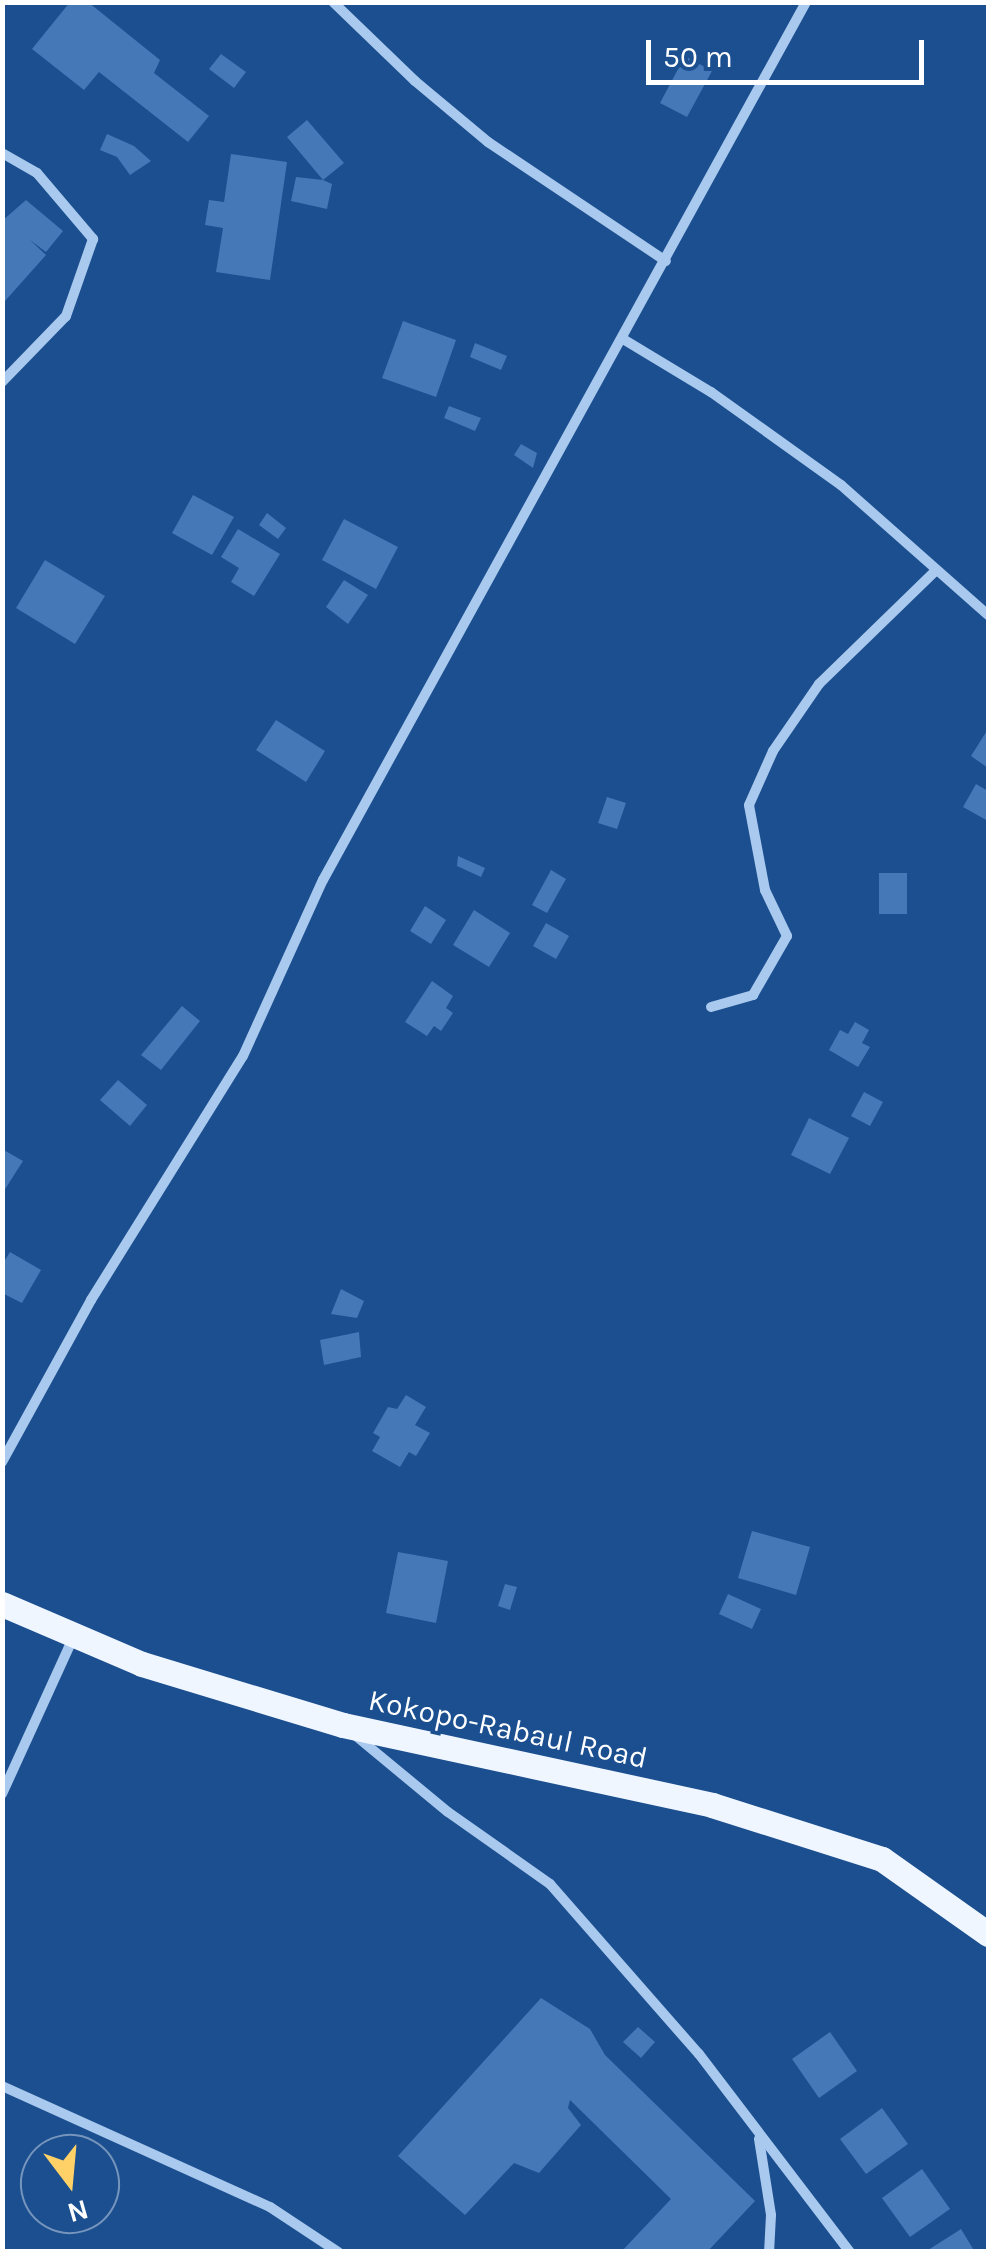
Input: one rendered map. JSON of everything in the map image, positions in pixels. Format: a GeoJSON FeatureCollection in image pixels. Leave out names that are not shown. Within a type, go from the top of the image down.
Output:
{"type":"FeatureCollection","features":[{"type":"Feature","properties":{"kind":"main road","name":"Kokopo-Rabaul Road"},"geometry":{"type":"LineString","coordinates":[[2,1604],[142,1664],[343,1726],[712,1806],[882,1859],[988,1934]]}},
{"type":"Feature","properties":{"kind":"street"},"geometry":{"type":"LineString","coordinates":[[333,2],[415,81],[488,142],[666,261]]}},
{"type":"Feature","properties":{"kind":"street"},"geometry":{"type":"LineString","coordinates":[[2,1462],[91,1300],[243,1056],[323,880],[806,2]]}},
{"type":"Feature","properties":{"kind":"street"},"geometry":{"type":"LineString","coordinates":[[2,153],[37,174],[93,239],[66,316],[2,382]]}},
{"type":"Feature","properties":{"kind":"street"},"geometry":{"type":"LineString","coordinates":[[623,339],[710,392],[841,485],[988,615]]}},
{"type":"Feature","properties":{"kind":"street"},"geometry":{"type":"LineString","coordinates":[[711,1007],[754,995],[787,936],[765,890],[748,805],[773,751],[819,684],[935,571]]}},
{"type":"Feature","properties":{"kind":"street"},"geometry":{"type":"LineString","coordinates":[[2,1794],[74,1635]]}},
{"type":"Feature","properties":{"kind":"street"},"geometry":{"type":"LineString","coordinates":[[343,1726],[448,1812],[550,1884],[699,2054],[850,2252]]}},
{"type":"Feature","properties":{"kind":"street"},"geometry":{"type":"LineString","coordinates":[[2,2086],[270,2207],[338,2252]]}},
{"type":"Feature","properties":{"kind":"street"},"geometry":{"type":"LineString","coordinates":[[758,2134],[771,2215],[768,2252]]}},
{"type":"Feature","properties":{"kind":"building"},"geometry":{"type":"Polygon","coordinates":[[[70,2],[88,2],[160,60],[154,73],[209,116],[188,142],[99,72],[84,90],[32,49],[70,2]]]}},
{"type":"Feature","properties":{"kind":"building"},"geometry":{"type":"Polygon","coordinates":[[[221,54],[246,72],[234,88],[209,69],[221,54]]]}},
{"type":"Feature","properties":{"kind":"building"},"geometry":{"type":"Polygon","coordinates":[[[685,56],[712,71],[687,117],[660,103],[685,56]]]}},
{"type":"Feature","properties":{"kind":"building"},"geometry":{"type":"Polygon","coordinates":[[[307,120],[344,163],[323,180],[287,137],[307,120]]]}},
{"type":"Feature","properties":{"kind":"building"},"geometry":{"type":"Polygon","coordinates":[[[107,134],[134,146],[151,161],[130,175],[117,157],[100,150],[107,134]]]}},
{"type":"Feature","properties":{"kind":"building"},"geometry":{"type":"Polygon","coordinates":[[[231,154],[287,162],[270,280],[216,272],[223,228],[205,225],[209,200],[224,202],[231,154]]]}},
{"type":"Feature","properties":{"kind":"building"},"geometry":{"type":"Polygon","coordinates":[[[296,177],[332,184],[327,209],[291,201],[296,177]]]}},
{"type":"Feature","properties":{"kind":"building"},"geometry":{"type":"Polygon","coordinates":[[[26,200],[63,231],[46,252],[30,240],[46,255],[5,301],[2,221],[26,200]]]}},
{"type":"Feature","properties":{"kind":"building"},"geometry":{"type":"Polygon","coordinates":[[[403,321],[456,340],[436,397],[382,378],[403,321]]]}},
{"type":"Feature","properties":{"kind":"building"},"geometry":{"type":"Polygon","coordinates":[[[475,343],[507,356],[501,370],[470,357],[475,343]]]}},
{"type":"Feature","properties":{"kind":"building"},"geometry":{"type":"Polygon","coordinates":[[[449,406],[481,418],[475,431],[444,418],[449,406]]]}},
{"type":"Feature","properties":{"kind":"building"},"geometry":{"type":"Polygon","coordinates":[[[521,444],[537,453],[533,468],[514,455],[521,444]]]}},
{"type":"Feature","properties":{"kind":"building"},"geometry":{"type":"Polygon","coordinates":[[[193,495],[234,517],[212,555],[172,533],[193,495]]]}},
{"type":"Feature","properties":{"kind":"building"},"geometry":{"type":"Polygon","coordinates":[[[267,513],[286,528],[278,539],[259,525],[267,513]]]}},
{"type":"Feature","properties":{"kind":"building"},"geometry":{"type":"Polygon","coordinates":[[[344,519],[398,547],[376,589],[322,560],[344,519]]]}},
{"type":"Feature","properties":{"kind":"building"},"geometry":{"type":"Polygon","coordinates":[[[238,529],[280,554],[254,596],[231,582],[239,568],[221,557],[238,529]]]}},
{"type":"Feature","properties":{"kind":"building"},"geometry":{"type":"Polygon","coordinates":[[[45,560],[105,596],[75,644],[16,608],[45,560]]]}},
{"type":"Feature","properties":{"kind":"building"},"geometry":{"type":"Polygon","coordinates":[[[344,580],[368,595],[348,624],[326,607],[344,580]]]}},
{"type":"Feature","properties":{"kind":"building"},"geometry":{"type":"Polygon","coordinates":[[[276,720],[325,751],[306,782],[256,750],[276,720]]]}},
{"type":"Feature","properties":{"kind":"building"},"geometry":{"type":"Polygon","coordinates":[[[988,729],[988,768],[971,756],[988,729]]]}},
{"type":"Feature","properties":{"kind":"building"},"geometry":{"type":"Polygon","coordinates":[[[976,784],[988,791],[988,821],[963,807],[976,784]]]}},
{"type":"Feature","properties":{"kind":"building"},"geometry":{"type":"Polygon","coordinates":[[[607,797],[626,803],[617,829],[598,823],[607,797]]]}},
{"type":"Feature","properties":{"kind":"building"},"geometry":{"type":"Polygon","coordinates":[[[458,856],[485,868],[481,877],[457,866],[458,856]]]}},
{"type":"Feature","properties":{"kind":"building"},"geometry":{"type":"Polygon","coordinates":[[[551,870],[566,879],[547,913],[532,905],[551,870]]]}},
{"type":"Feature","properties":{"kind":"building"},"geometry":{"type":"Polygon","coordinates":[[[879,873],[907,873],[907,914],[879,914],[879,873]]]}},
{"type":"Feature","properties":{"kind":"building"},"geometry":{"type":"Polygon","coordinates":[[[425,906],[446,920],[431,944],[410,931],[425,906]]]}},
{"type":"Feature","properties":{"kind":"building"},"geometry":{"type":"Polygon","coordinates":[[[474,910],[510,933],[489,967],[453,945],[474,910]]]}},
{"type":"Feature","properties":{"kind":"building"},"geometry":{"type":"Polygon","coordinates":[[[546,923],[569,936],[556,959],[533,946],[546,923]]]}},
{"type":"Feature","properties":{"kind":"building"},"geometry":{"type":"Polygon","coordinates":[[[432,981],[453,996],[446,1008],[453,1013],[441,1031],[434,1026],[427,1036],[405,1022],[432,981]]]}},
{"type":"Feature","properties":{"kind":"building"},"geometry":{"type":"Polygon","coordinates":[[[182,1006],[200,1021],[161,1070],[141,1055],[182,1006]]]}},
{"type":"Feature","properties":{"kind":"building"},"geometry":{"type":"Polygon","coordinates":[[[855,1022],[869,1030],[862,1043],[870,1047],[858,1067],[829,1050],[840,1030],[848,1034],[855,1022]]]}},
{"type":"Feature","properties":{"kind":"building"},"geometry":{"type":"Polygon","coordinates":[[[118,1080],[147,1105],[130,1126],[100,1100],[118,1080]]]}},
{"type":"Feature","properties":{"kind":"building"},"geometry":{"type":"Polygon","coordinates":[[[864,1092],[883,1102],[870,1126],[851,1116],[864,1092]]]}},
{"type":"Feature","properties":{"kind":"building"},"geometry":{"type":"Polygon","coordinates":[[[809,1118],[849,1138],[830,1174],[791,1155],[809,1118]]]}},
{"type":"Feature","properties":{"kind":"building"},"geometry":{"type":"Polygon","coordinates":[[[2,1149],[23,1161],[2,1194],[2,1149]]]}},
{"type":"Feature","properties":{"kind":"building"},"geometry":{"type":"Polygon","coordinates":[[[10,1252],[41,1270],[22,1303],[2,1293],[2,1265],[10,1252]]]}},
{"type":"Feature","properties":{"kind":"building"},"geometry":{"type":"Polygon","coordinates":[[[341,1289],[364,1301],[357,1318],[331,1314],[341,1289]]]}},
{"type":"Feature","properties":{"kind":"building"},"geometry":{"type":"Polygon","coordinates":[[[359,1332],[361,1357],[324,1365],[320,1340],[359,1332]]]}},
{"type":"Feature","properties":{"kind":"building"},"geometry":{"type":"Polygon","coordinates":[[[406,1395],[426,1407],[415,1425],[430,1433],[416,1456],[409,1452],[400,1467],[372,1451],[380,1437],[373,1433],[388,1407],[397,1409],[406,1395]]]}},
{"type":"Feature","properties":{"kind":"building"},"geometry":{"type":"Polygon","coordinates":[[[752,1531],[810,1547],[796,1595],[738,1578],[752,1531]]]}},
{"type":"Feature","properties":{"kind":"building"},"geometry":{"type":"Polygon","coordinates":[[[398,1552],[448,1561],[436,1623],[386,1613],[398,1552]]]}},
{"type":"Feature","properties":{"kind":"building"},"geometry":{"type":"Polygon","coordinates":[[[505,1584],[517,1587],[510,1610],[498,1606],[505,1584]]]}},
{"type":"Feature","properties":{"kind":"building"},"geometry":{"type":"Polygon","coordinates":[[[728,1594],[761,1609],[752,1629],[719,1614],[728,1594]]]}},
{"type":"Feature","properties":{"kind":"building"},"geometry":{"type":"Polygon","coordinates":[[[541,1998],[590,2029],[605,2055],[755,2201],[707,2252],[621,2252],[671,2199],[570,2100],[568,2108],[581,2125],[539,2173],[514,2163],[465,2215],[398,2156],[541,1998]]]}},
{"type":"Feature","properties":{"kind":"building"},"geometry":{"type":"Polygon","coordinates":[[[638,2027],[655,2042],[641,2058],[623,2042],[638,2027]]]}},
{"type":"Feature","properties":{"kind":"building"},"geometry":{"type":"Polygon","coordinates":[[[830,2032],[857,2071],[819,2098],[792,2059],[830,2032]]]}},
{"type":"Feature","properties":{"kind":"building"},"geometry":{"type":"Polygon","coordinates":[[[882,2108],[908,2144],[866,2174],[840,2139],[882,2108]]]}},
{"type":"Feature","properties":{"kind":"building"},"geometry":{"type":"Polygon","coordinates":[[[922,2169],[950,2209],[910,2237],[882,2198],[922,2169]]]}},
{"type":"Feature","properties":{"kind":"building"},"geometry":{"type":"Polygon","coordinates":[[[961,2229],[975,2252],[925,2252],[961,2229]]]}}]}
